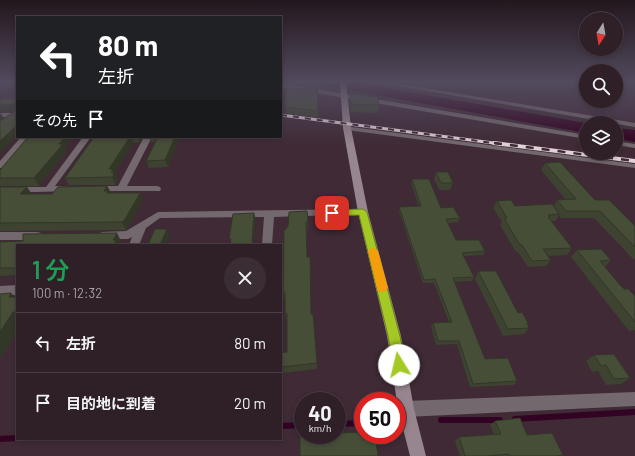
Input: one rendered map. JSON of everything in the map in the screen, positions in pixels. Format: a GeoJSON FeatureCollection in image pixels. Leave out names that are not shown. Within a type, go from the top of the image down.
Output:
{"type":"FeatureCollection","features":[{"type":"Feature","properties":{"kind":"main road"},"geometry":{"type":"LineString","coordinates":[[344,103],[347,128],[363,212],[394,336],[403,392]]}},
{"type":"Feature","properties":{"kind":"main road"},"geometry":{"type":"LineString","coordinates":[[406,409],[418,456]]}},
{"type":"Feature","properties":{"kind":"street"},"geometry":{"type":"LineString","coordinates":[[412,103],[579,136]]}},
{"type":"Feature","properties":{"kind":"street"},"geometry":{"type":"LineString","coordinates":[[505,103],[635,125]]}},
{"type":"Feature","properties":{"kind":"street"},"geometry":{"type":"LineString","coordinates":[[0,115],[16,114]]}},
{"type":"Feature","properties":{"kind":"street"},"geometry":{"type":"LineString","coordinates":[[5,124],[16,114]]}},
{"type":"Feature","properties":{"kind":"street"},"geometry":{"type":"LineString","coordinates":[[347,128],[635,166]]}},
{"type":"Feature","properties":{"kind":"street"},"geometry":{"type":"LineString","coordinates":[[0,166],[24,138]]}},
{"type":"Feature","properties":{"kind":"street"},"geometry":{"type":"LineString","coordinates":[[49,190],[86,138]]}},
{"type":"Feature","properties":{"kind":"street"},"geometry":{"type":"LineString","coordinates":[[121,189],[147,138]]}},
{"type":"Feature","properties":{"kind":"street"},"geometry":{"type":"LineString","coordinates":[[623,144],[635,146]]}},
{"type":"Feature","properties":{"kind":"street"},"geometry":{"type":"LineString","coordinates":[[0,190],[157,189]]}},
{"type":"Feature","properties":{"kind":"street"},"geometry":{"type":"LineString","coordinates":[[98,235],[128,235],[158,216],[363,212]]}},
{"type":"Feature","properties":{"kind":"street"},"geometry":{"type":"LineString","coordinates":[[266,244],[268,214]]}},
{"type":"Feature","properties":{"kind":"street"},"geometry":{"type":"LineString","coordinates":[[134,244],[142,226]]}},
{"type":"Feature","properties":{"kind":"street"},"geometry":{"type":"LineString","coordinates":[[0,236],[45,236]]}},
{"type":"Feature","properties":{"kind":"street"},"geometry":{"type":"LineString","coordinates":[[0,290],[16,290]]}},
{"type":"Feature","properties":{"kind":"street"},"geometry":{"type":"LineString","coordinates":[[406,409],[635,399]]}},
{"type":"Feature","properties":{"kind":"building"},"geometry":{"type":"Polygon","coordinates":[[[0,103],[16,103],[16,126],[0,141],[0,121],[14,112],[14,104],[0,105],[0,103]]]}},
{"type":"Feature","properties":{"kind":"building"},"geometry":{"type":"Polygon","coordinates":[[[285,103],[318,103],[318,111],[285,107],[285,103]]]}},
{"type":"Feature","properties":{"kind":"building"},"geometry":{"type":"Polygon","coordinates":[[[379,103],[379,105],[351,104],[379,103]]]}},
{"type":"Feature","properties":{"kind":"building"},"geometry":{"type":"Polygon","coordinates":[[[27,138],[64,138],[59,144],[63,144],[34,178],[0,178],[0,170],[27,138]]]}},
{"type":"Feature","properties":{"kind":"building"},"geometry":{"type":"Polygon","coordinates":[[[93,138],[129,138],[109,169],[113,169],[111,172],[114,172],[114,174],[112,177],[65,178],[93,138]]]}},
{"type":"Feature","properties":{"kind":"building"},"geometry":{"type":"Polygon","coordinates":[[[158,138],[175,138],[165,160],[146,161],[158,138]]]}},
{"type":"Feature","properties":{"kind":"building"},"geometry":{"type":"Polygon","coordinates":[[[560,162],[595,200],[609,200],[635,226],[635,247],[600,211],[566,211],[557,200],[576,199],[545,163],[560,162]]]}},
{"type":"Feature","properties":{"kind":"building"},"geometry":{"type":"Polygon","coordinates":[[[436,172],[448,172],[453,183],[441,183],[436,172]]]}},
{"type":"Feature","properties":{"kind":"building"},"geometry":{"type":"Polygon","coordinates":[[[412,179],[429,179],[441,208],[453,207],[460,218],[446,219],[456,240],[479,240],[485,251],[462,253],[474,277],[453,278],[485,359],[508,358],[517,381],[473,384],[459,341],[438,341],[433,323],[452,322],[435,279],[424,280],[399,207],[421,206],[412,179]]]}},
{"type":"Feature","properties":{"kind":"building"},"geometry":{"type":"Polygon","coordinates":[[[107,186],[104,191],[108,191],[107,193],[140,193],[122,222],[0,223],[0,187],[27,187],[20,194],[52,194],[58,187],[107,186]]]}},
{"type":"Feature","properties":{"kind":"building"},"geometry":{"type":"Polygon","coordinates":[[[511,200],[515,206],[552,204],[559,214],[548,215],[550,217],[548,217],[572,248],[543,249],[551,260],[532,261],[522,245],[520,245],[504,218],[507,218],[497,201],[511,200]]]}},
{"type":"Feature","properties":{"kind":"building"},"geometry":{"type":"Polygon","coordinates":[[[307,211],[307,257],[310,257],[311,314],[313,314],[317,363],[282,367],[282,353],[287,352],[287,313],[285,313],[285,292],[283,292],[284,230],[288,226],[289,212],[307,211]]]}},
{"type":"Feature","properties":{"kind":"building"},"geometry":{"type":"Polygon","coordinates":[[[254,213],[253,244],[230,244],[231,239],[229,239],[233,214],[254,213]]]}},
{"type":"Feature","properties":{"kind":"building"},"geometry":{"type":"Polygon","coordinates":[[[155,229],[167,229],[160,244],[148,244],[155,229]]]}},
{"type":"Feature","properties":{"kind":"building"},"geometry":{"type":"Polygon","coordinates":[[[117,233],[113,240],[116,240],[114,244],[16,244],[16,268],[0,268],[0,242],[23,241],[23,234],[117,233]]]}},
{"type":"Feature","properties":{"kind":"building"},"geometry":{"type":"Polygon","coordinates":[[[601,249],[611,260],[600,261],[624,289],[628,289],[635,296],[635,322],[577,250],[601,249]]]}},
{"type":"Feature","properties":{"kind":"building"},"geometry":{"type":"Polygon","coordinates":[[[478,271],[496,271],[518,313],[522,312],[529,328],[508,329],[478,271]]]}},
{"type":"Feature","properties":{"kind":"building"},"geometry":{"type":"Polygon","coordinates":[[[11,293],[9,297],[16,297],[16,312],[13,312],[0,332],[0,294],[11,293]]]}},
{"type":"Feature","properties":{"kind":"building"},"geometry":{"type":"Polygon","coordinates":[[[614,354],[630,378],[614,379],[606,365],[601,366],[594,355],[614,354]]]}},
{"type":"Feature","properties":{"kind":"building"},"geometry":{"type":"Polygon","coordinates":[[[520,418],[527,435],[552,433],[563,455],[510,456],[509,454],[465,456],[459,437],[501,434],[495,421],[520,418]]]}},
{"type":"Feature","properties":{"kind":"building"},"geometry":{"type":"Polygon","coordinates":[[[354,432],[354,444],[376,444],[378,456],[300,456],[300,444],[346,444],[346,433],[354,432]]]}},
{"type":"Feature","properties":{"kind":"waterway"},"geometry":{"type":"LineString","coordinates":[[446,103],[579,127]]}},
{"type":"Feature","properties":{"kind":"waterway"},"geometry":{"type":"LineString","coordinates":[[623,134],[635,136]]}},
{"type":"Feature","properties":{"kind":"waterway"},"geometry":{"type":"LineString","coordinates":[[515,419],[635,412]]}},
{"type":"Feature","properties":{"kind":"waterway"},"geometry":{"type":"LineString","coordinates":[[441,420],[500,420]]}},
{"type":"Feature","properties":{"kind":"waterway"},"geometry":{"type":"LineString","coordinates":[[346,424],[354,423]]}},
{"type":"Feature","properties":{"kind":"waterway"},"geometry":{"type":"LineString","coordinates":[[282,426],[294,425]]}},
{"type":"Feature","properties":{"kind":"waterway"},"geometry":{"type":"LineString","coordinates":[[0,439],[16,438]]}},
{"type":"Feature","properties":{"kind":"railway"},"geometry":{"type":"LineString","coordinates":[[282,115],[501,144]]}},
{"type":"Feature","properties":{"kind":"railway"},"geometry":{"type":"LineString","coordinates":[[494,143],[635,161]]}},
{"type":"Feature","properties":{"kind":"slow traffic"},"geometry":{"type":"LineString","coordinates":[[373,251],[382,288]]}},
{"type":"Feature","properties":{"kind":"route"},"geometry":{"type":"LineString","coordinates":[[332,213],[363,212],[394,336],[399,365]]}}]}
